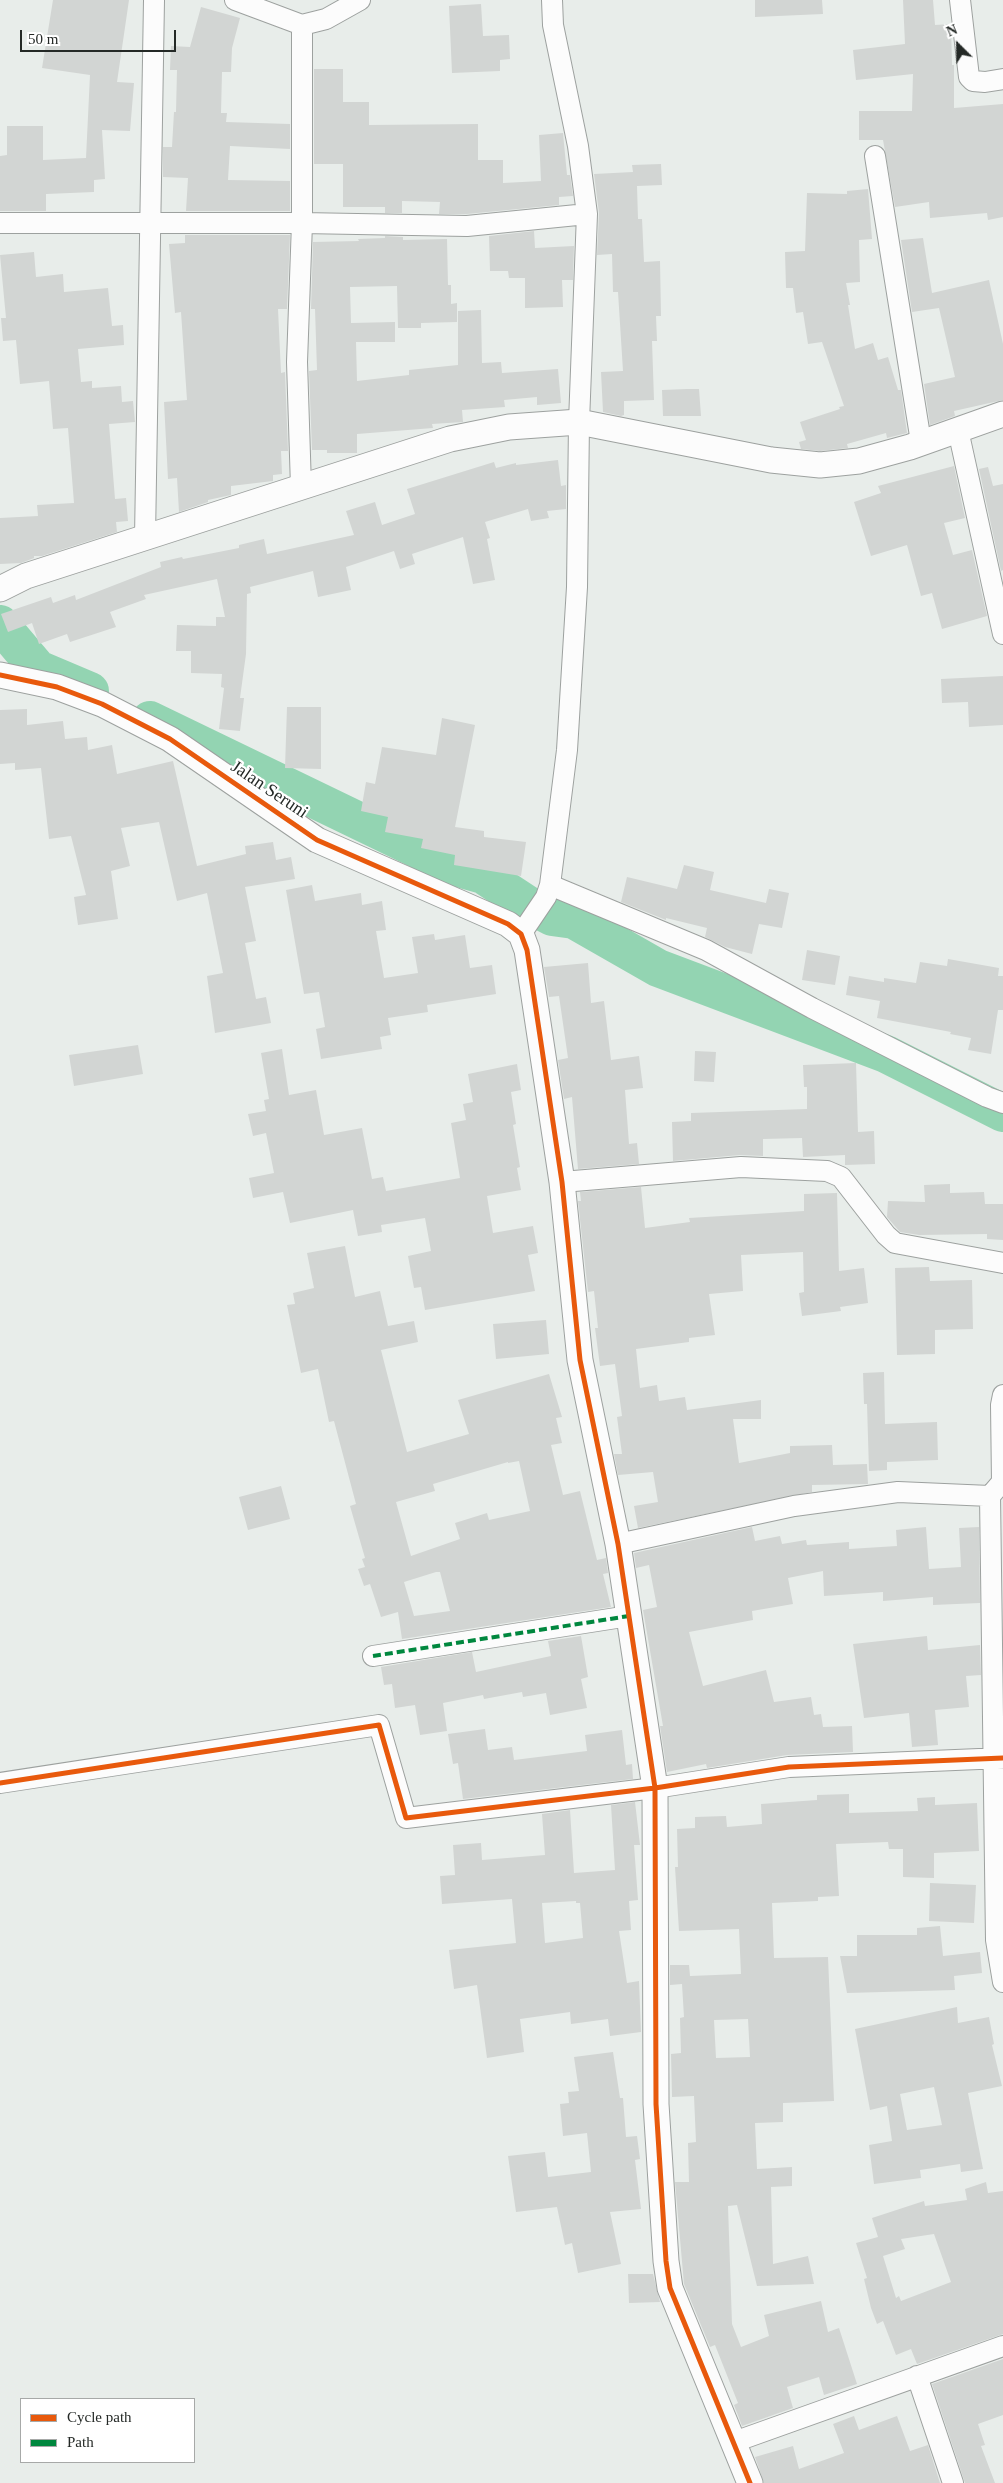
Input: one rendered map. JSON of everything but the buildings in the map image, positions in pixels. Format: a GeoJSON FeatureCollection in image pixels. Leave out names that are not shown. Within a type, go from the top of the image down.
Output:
{"type":"FeatureCollection","features":[{"type":"Feature","properties":{"kind":"street"},"geometry":{"type":"LineString","coordinates":[[145,537],[154,0]]}},
{"type":"Feature","properties":{"kind":"street"},"geometry":{"type":"LineString","coordinates":[[235,0],[302,26],[326,19],[360,0]]}},
{"type":"Feature","properties":{"kind":"street"},"geometry":{"type":"LineString","coordinates":[[552,0],[553,25],[578,146],[587,214],[579,422],[577,587],[568,741],[548,891],[526,927],[527,950],[562,1182],[580,1360],[618,1544],[655,1788],[656,2104],[666,2261],[670,2288],[750,2483]]}},
{"type":"Feature","properties":{"kind":"street"},"geometry":{"type":"LineString","coordinates":[[960,0],[969,77],[973,81],[1003,80]]}},
{"type":"Feature","properties":{"kind":"street"},"geometry":{"type":"LineString","coordinates":[[301,487],[297,362],[302,223],[302,26]]}},
{"type":"Feature","properties":{"kind":"street"},"geometry":{"type":"LineString","coordinates":[[875,156],[921,442]]}},
{"type":"Feature","properties":{"kind":"street"},"geometry":{"type":"LineString","coordinates":[[0,222],[302,223],[468,226],[587,214]]}},
{"type":"Feature","properties":{"kind":"street"},"geometry":{"type":"LineString","coordinates":[[0,589],[26,576],[450,439],[509,427],[579,422],[771,460],[820,465],[859,461],[1003,414]]}},
{"type":"Feature","properties":{"kind":"street"},"geometry":{"type":"LineString","coordinates":[[958,430],[1003,634]]}},
{"type":"Feature","properties":{"kind":"street","name":"Jalan Seruni"},"geometry":{"type":"LineString","coordinates":[[0,675],[57,687],[102,704],[170,739],[317,840],[508,924],[526,927]]}},
{"type":"Feature","properties":{"kind":"street"},"geometry":{"type":"LineString","coordinates":[[548,891],[706,950],[812,1008],[1003,1103]]}},
{"type":"Feature","properties":{"kind":"street"},"geometry":{"type":"LineString","coordinates":[[562,1182],[741,1167],[827,1171],[841,1176],[886,1235],[895,1243],[1003,1263]]}},
{"type":"Feature","properties":{"kind":"street"},"geometry":{"type":"LineString","coordinates":[[1003,1395],[1001,1405],[1002,1482],[990,1496],[999,1758],[996,1940],[1003,1982]]}},
{"type":"Feature","properties":{"kind":"street"},"geometry":{"type":"LineString","coordinates":[[618,1544],[794,1506],[888,1494],[990,1496]]}},
{"type":"Feature","properties":{"kind":"street"},"geometry":{"type":"LineString","coordinates":[[373,1656],[628,1616]]}},
{"type":"Feature","properties":{"kind":"street"},"geometry":{"type":"LineString","coordinates":[[0,1783],[379,1725],[406,1818],[655,1788],[789,1767],[999,1758]]}},
{"type":"Feature","properties":{"kind":"street"},"geometry":{"type":"LineString","coordinates":[[734,2442],[1003,2346]]}},
{"type":"Feature","properties":{"kind":"street"},"geometry":{"type":"LineString","coordinates":[[917,2376],[953,2483]]}},
{"type":"Feature","properties":{"kind":"waterway"},"geometry":{"type":"LineString","coordinates":[[0,624],[38,669],[90,691]]}},
{"type":"Feature","properties":{"kind":"waterway"},"geometry":{"type":"LineString","coordinates":[[150,720],[419,850],[437,862],[483,875],[527,904],[552,917],[574,920],[658,968],[886,1054],[1003,1113]]}},
{"type":"Feature","properties":{"kind":"marked path"},"geometry":{"type":"LineString","coordinates":[[373,1656],[629,1616]]}},
{"type":"Feature","properties":{"kind":"cycle path"},"geometry":{"type":"LineString","coordinates":[[0,675],[57,687],[102,704],[170,739],[317,840],[508,924],[521,934],[527,950],[562,1182],[580,1360],[618,1544],[655,1788],[656,2104],[666,2261],[670,2288],[750,2483]]}},
{"type":"Feature","properties":{"kind":"cycle path"},"geometry":{"type":"LineString","coordinates":[[0,1783],[379,1725],[406,1818],[655,1788],[789,1767],[1003,1758]]}}]}
